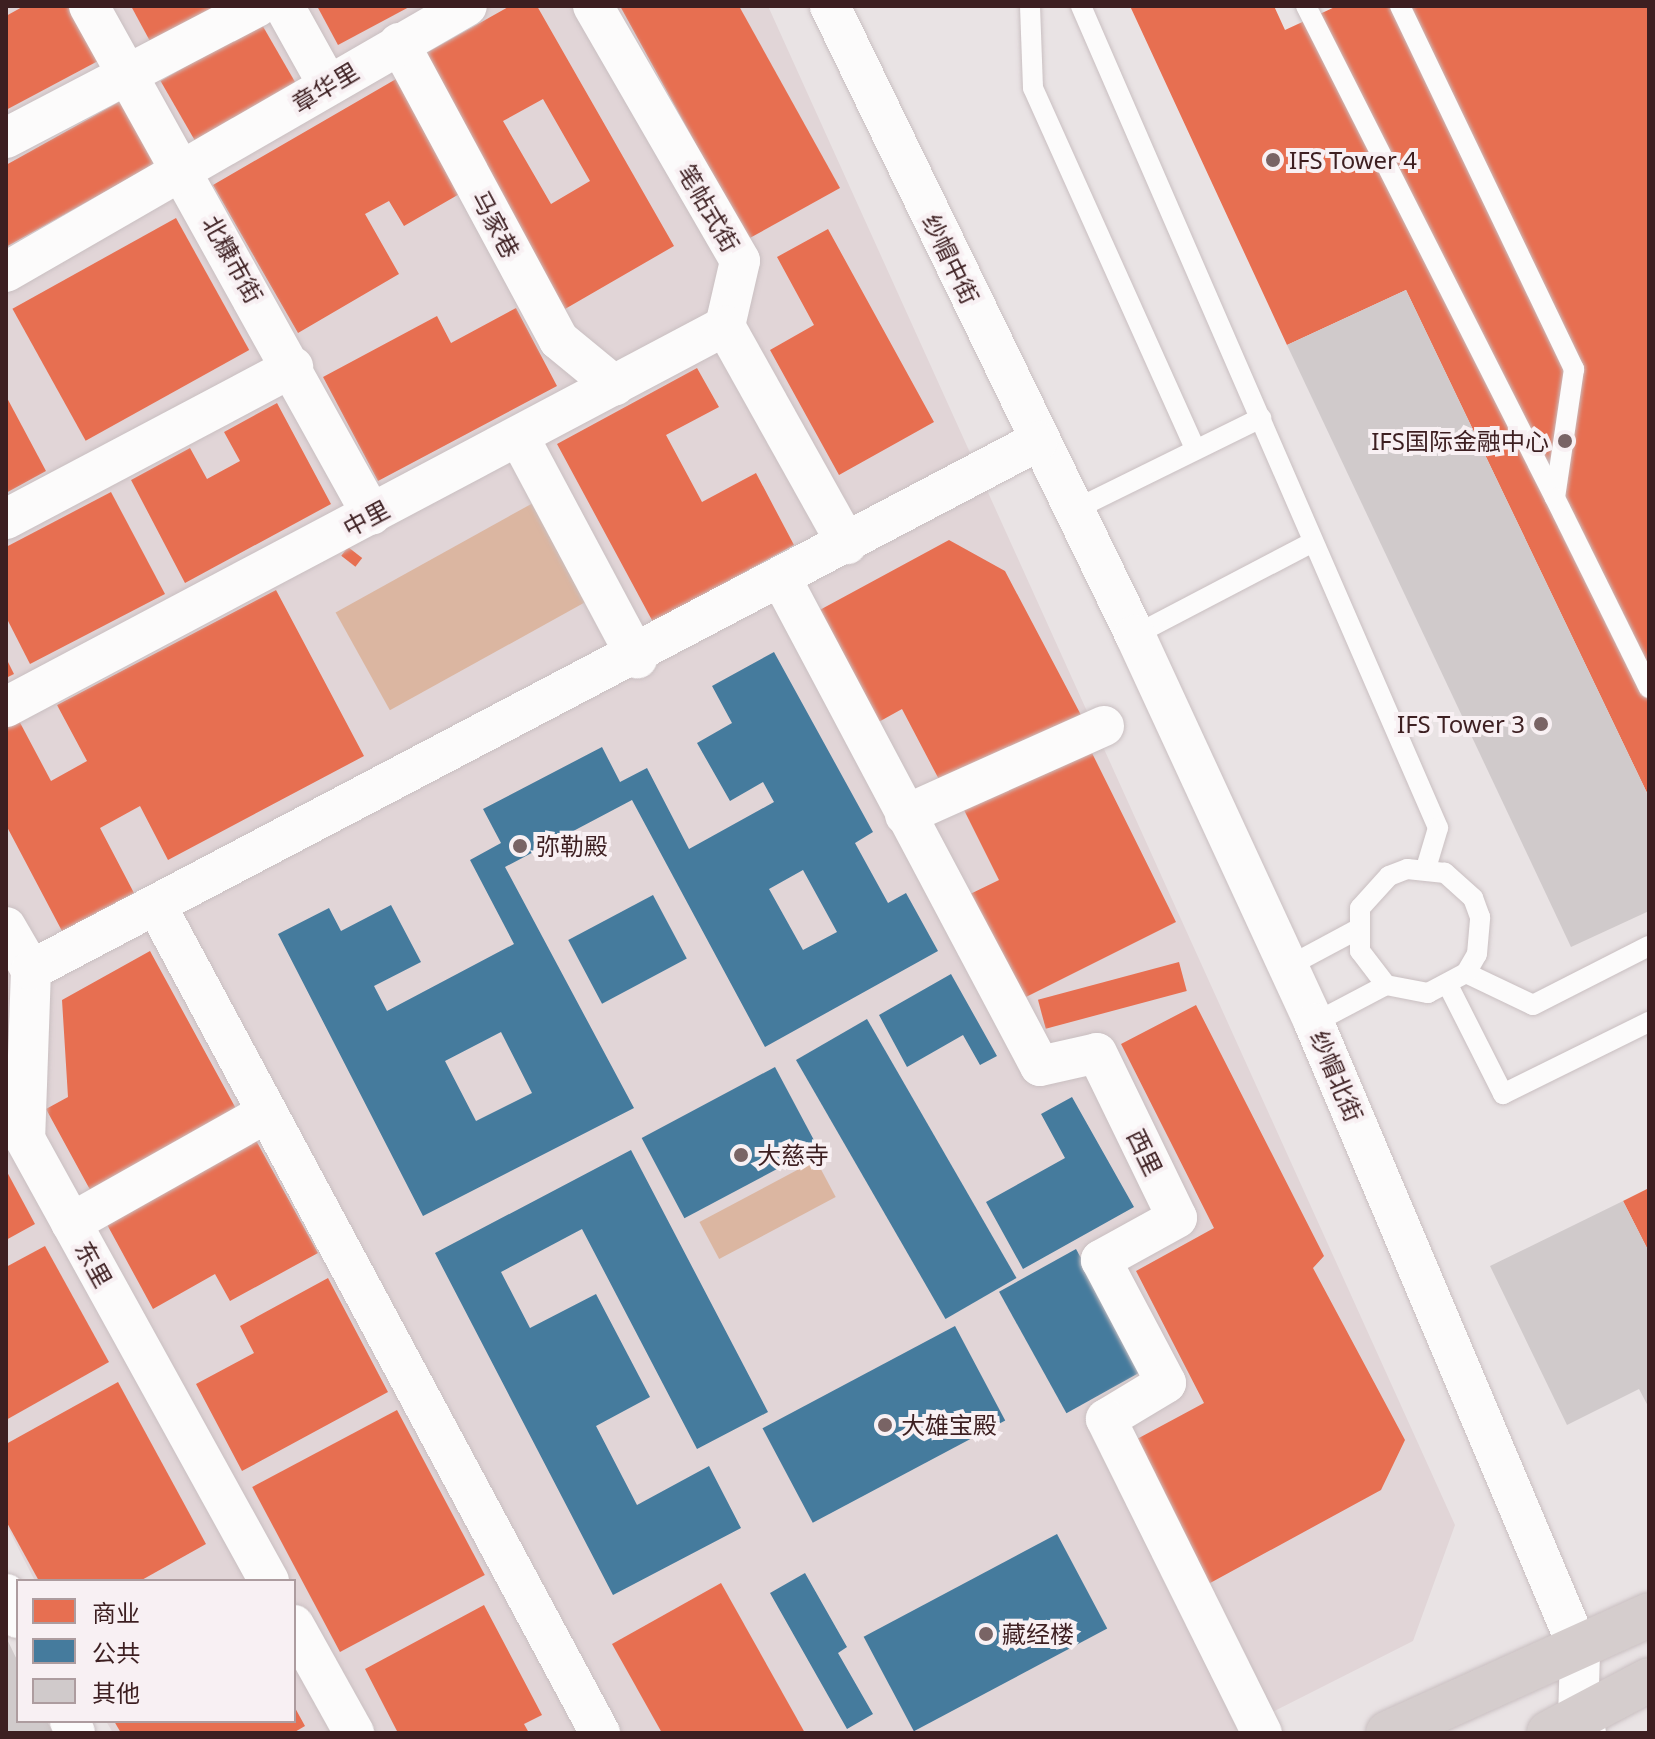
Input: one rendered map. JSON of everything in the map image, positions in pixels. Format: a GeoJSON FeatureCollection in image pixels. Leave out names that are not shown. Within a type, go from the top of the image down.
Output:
{"type":"FeatureCollection","features":[{"type":"Feature","properties":{"kind":"main road"},"geometry":{"type":"LineString","coordinates":[[1388,1733],[1580,1652],[1649,1615]]}},
{"type":"Feature","properties":{"kind":"main road"},"geometry":{"type":"LineString","coordinates":[[1571,1728],[1649,1680]]}},
{"type":"Feature","properties":{"kind":"street","name":"北糠市街"},"geometry":{"type":"LineString","coordinates":[[89,6],[186,172],[372,515]]}},
{"type":"Feature","properties":{"kind":"street"},"geometry":{"type":"LineString","coordinates":[[6,138],[258,6]]}},
{"type":"Feature","properties":{"kind":"street"},"geometry":{"type":"LineString","coordinates":[[284,6],[328,85]]}},
{"type":"Feature","properties":{"kind":"street","name":"章华里"},"geometry":{"type":"LineString","coordinates":[[6,272],[186,172],[399,43],[467,6]]}},
{"type":"Feature","properties":{"kind":"street","name":"笔帖式街"},"geometry":{"type":"LineString","coordinates":[[593,6],[740,261],[725,326]]}},
{"type":"Feature","properties":{"kind":"street","name":"纱帽中街"},"geometry":{"type":"LineString","coordinates":[[830,6],[1072,511]]}},
{"type":"Feature","properties":{"kind":"street","name":"马家巷"},"geometry":{"type":"LineString","coordinates":[[399,43],[559,340],[615,386]]}},
{"type":"Feature","properties":{"kind":"street"},"geometry":{"type":"LineString","coordinates":[[725,326],[847,544]]}},
{"type":"Feature","properties":{"kind":"street","name":"中里"},"geometry":{"type":"LineString","coordinates":[[6,707],[725,326]]}},
{"type":"Feature","properties":{"kind":"street"},"geometry":{"type":"LineString","coordinates":[[6,519],[293,367]]}},
{"type":"Feature","properties":{"kind":"street"},"geometry":{"type":"LineString","coordinates":[[519,437],[637,658]]}},
{"type":"Feature","properties":{"kind":"street"},"geometry":{"type":"LineString","coordinates":[[6,927],[31,970],[637,658],[1038,441]]}},
{"type":"Feature","properties":{"kind":"street","name":"纱帽北街"},"geometry":{"type":"LineString","coordinates":[[1072,511],[1135,635],[1289,966],[1580,1652]]}},
{"type":"Feature","properties":{"kind":"street","name":"西里"},"geometry":{"type":"LineString","coordinates":[[782,580],[1040,1066],[1097,1053],[1177,1218],[1101,1260],[1166,1383],[1106,1419],[1262,1733]]}},
{"type":"Feature","properties":{"kind":"street"},"geometry":{"type":"LineString","coordinates":[[905,815],[1104,726]]}},
{"type":"Feature","properties":{"kind":"street"},"geometry":{"type":"LineString","coordinates":[[156,905],[600,1733]]}},
{"type":"Feature","properties":{"kind":"street","name":"东里"},"geometry":{"type":"LineString","coordinates":[[31,970],[19,1048],[25,1139],[268,1579]]}},
{"type":"Feature","properties":{"kind":"street"},"geometry":{"type":"LineString","coordinates":[[71,1223],[266,1113]]}},
{"type":"Feature","properties":{"kind":"street"},"geometry":{"type":"LineString","coordinates":[[6,1594],[16,1614]]}},
{"type":"Feature","properties":{"kind":"street"},"geometry":{"type":"LineString","coordinates":[[296,1629],[354,1733]]}},
{"type":"Feature","properties":{"kind":"street"},"geometry":{"type":"LineString","coordinates":[[1571,1728],[1580,1652]]}},
{"type":"Feature","properties":{"kind":"lane"},"geometry":{"type":"LineString","coordinates":[[1031,6],[1035,87],[1064,150]]}},
{"type":"Feature","properties":{"kind":"lane"},"geometry":{"type":"LineString","coordinates":[[1031,6],[1033,88],[1194,446]]}},
{"type":"Feature","properties":{"kind":"lane"},"geometry":{"type":"LineString","coordinates":[[1081,6],[1438,828],[1426,868]]}},
{"type":"Feature","properties":{"kind":"lane"},"geometry":{"type":"LineString","coordinates":[[1306,6],[1649,688]]}},
{"type":"Feature","properties":{"kind":"lane"},"geometry":{"type":"LineString","coordinates":[[1400,6],[1574,369],[1555,498]]}},
{"type":"Feature","properties":{"kind":"lane"},"geometry":{"type":"LineString","coordinates":[[1072,511],[1194,446],[1261,418]]}},
{"type":"Feature","properties":{"kind":"lane"},"geometry":{"type":"LineString","coordinates":[[1135,635],[1313,542]]}},
{"type":"Feature","properties":{"kind":"lane"},"geometry":{"type":"LineString","coordinates":[[1426,868],[1461,883],[1477,908],[1481,935],[1466,973],[1449,987],[1406,993],[1386,985],[1360,951],[1356,930],[1372,890],[1407,869],[1426,868]]}},
{"type":"Feature","properties":{"kind":"lane"},"geometry":{"type":"LineString","coordinates":[[1289,966],[1356,930]]}},
{"type":"Feature","properties":{"kind":"lane"},"geometry":{"type":"LineString","coordinates":[[1466,973],[1533,1005],[1649,946]]}},
{"type":"Feature","properties":{"kind":"lane"},"geometry":{"type":"LineString","coordinates":[[1314,1023],[1386,985]]}},
{"type":"Feature","properties":{"kind":"lane"},"geometry":{"type":"LineString","coordinates":[[1449,987],[1503,1094],[1649,1022]]}},
{"type":"Feature","properties":{"kind":"shaded area"},"geometry":{"type":"Polygon","coordinates":[[[6,6],[768,6],[1455,1525],[1413,1641],[1231,1733],[113,1733],[107,1723],[296,1723],[296,1579],[34,1579],[6,1524],[6,6]]]}},
{"type":"Feature","properties":{"kind":"shaded area"},"geometry":{"type":"Polygon","coordinates":[[[542,498],[596,596],[390,710],[336,612],[542,498]]]}},
{"type":"Feature","properties":{"kind":"shaded area"},"geometry":{"type":"Polygon","coordinates":[[[816,1160],[836,1197],[719,1259],[699,1222],[816,1160]]]}},
{"type":"Feature","properties":{"kind":"building: 商业"},"geometry":{"type":"Polygon","coordinates":[[[24,6],[68,6],[98,61],[6,110],[6,16],[24,6]]]}},
{"type":"Feature","properties":{"kind":"building: 商业"},"geometry":{"type":"Polygon","coordinates":[[[131,6],[219,6],[151,43],[131,6]]]}},
{"type":"Feature","properties":{"kind":"building: 商业"},"geometry":{"type":"Polygon","coordinates":[[[317,6],[411,6],[338,45],[317,6]]]}},
{"type":"Feature","properties":{"kind":"building: 商业"},"geometry":{"type":"Polygon","coordinates":[[[510,6],[537,6],[674,246],[565,309],[421,56],[510,6]],[[543,99],[503,121],[551,204],[590,181],[543,99]]]}},
{"type":"Feature","properties":{"kind":"building: 商业"},"geometry":{"type":"Polygon","coordinates":[[[620,6],[739,6],[840,188],[748,239],[620,6]]]}},
{"type":"Feature","properties":{"kind":"building: 商业","name":"IFS国际金融中心"},"geometry":{"type":"Polygon","coordinates":[[[1130,6],[1274,6],[1285,30],[1337,6],[1649,6],[1649,797],[1406,290],[1287,345],[1130,6]]]}},
{"type":"Feature","properties":{"kind":"building: 商业"},"geometry":{"type":"Polygon","coordinates":[[[261,23],[298,86],[197,144],[161,81],[261,23]]]}},
{"type":"Feature","properties":{"kind":"building: 商业"},"geometry":{"type":"Polygon","coordinates":[[[403,75],[468,189],[404,226],[389,201],[365,214],[399,274],[298,333],[213,185],[403,75]]]}},
{"type":"Feature","properties":{"kind":"building: 商业"},"geometry":{"type":"Polygon","coordinates":[[[126,98],[160,161],[6,247],[6,165],[126,98]]]}},
{"type":"Feature","properties":{"kind":"building: 商业"},"geometry":{"type":"Polygon","coordinates":[[[176,218],[249,350],[86,441],[12,309],[176,218]]]}},
{"type":"Feature","properties":{"kind":"building: 商业"},"geometry":{"type":"Polygon","coordinates":[[[828,229],[934,422],[839,475],[770,350],[814,325],[777,257],[828,229]]]}},
{"type":"Feature","properties":{"kind":"building: 商业"},"geometry":{"type":"Polygon","coordinates":[[[516,308],[557,386],[378,481],[323,377],[437,316],[451,343],[516,308]]]}},
{"type":"Feature","properties":{"kind":"building: 商业"},"geometry":{"type":"Polygon","coordinates":[[[697,368],[719,407],[666,435],[702,502],[756,473],[794,545],[653,622],[557,444],[697,368]]]}},
{"type":"Feature","properties":{"kind":"building: 商业"},"geometry":{"type":"Polygon","coordinates":[[[6,396],[46,471],[6,493],[6,396]]]}},
{"type":"Feature","properties":{"kind":"building: 商业"},"geometry":{"type":"Polygon","coordinates":[[[277,403],[331,504],[185,583],[131,480],[190,448],[207,479],[240,461],[224,432],[277,403]]]}},
{"type":"Feature","properties":{"kind":"building: 商业"},"geometry":{"type":"Polygon","coordinates":[[[111,492],[165,594],[30,664],[6,617],[6,547],[111,492]]]}},
{"type":"Feature","properties":{"kind":"building: 商业"},"geometry":{"type":"Polygon","coordinates":[[[949,540],[1005,571],[1081,715],[944,789],[902,709],[875,724],[816,612],[949,540]]]}},
{"type":"Feature","properties":{"kind":"building: 商业"},"geometry":{"type":"Polygon","coordinates":[[[348,547],[362,558],[355,567],[341,556],[348,547]]]}},
{"type":"Feature","properties":{"kind":"building: 商业"},"geometry":{"type":"Polygon","coordinates":[[[276,590],[364,756],[168,860],[140,806],[100,828],[134,893],[62,931],[6,825],[6,723],[17,717],[51,781],[87,761],[57,705],[276,590]]]}},
{"type":"Feature","properties":{"kind":"building: 商业"},"geometry":{"type":"Polygon","coordinates":[[[6,658],[14,674],[6,678],[6,658]]]}},
{"type":"Feature","properties":{"kind":"building: 商业"},"geometry":{"type":"Polygon","coordinates":[[[1087,743],[1176,922],[1016,1002],[964,897],[999,880],[962,806],[1087,743]]]}},
{"type":"Feature","properties":{"kind":"building: 商业"},"geometry":{"type":"Polygon","coordinates":[[[150,951],[240,1116],[94,1197],[46,1109],[68,1097],[62,1000],[150,951]]]}},
{"type":"Feature","properties":{"kind":"building: 商业"},"geometry":{"type":"Polygon","coordinates":[[[1179,962],[1187,991],[1046,1029],[1038,1000],[1179,962]]]}},
{"type":"Feature","properties":{"kind":"building: 商业"},"geometry":{"type":"Polygon","coordinates":[[[1196,1005],[1324,1256],[1313,1268],[1405,1440],[1381,1490],[1201,1588],[1124,1446],[1204,1403],[1136,1271],[1214,1228],[1121,1044],[1196,1005]]]}},
{"type":"Feature","properties":{"kind":"building: 商业"},"geometry":{"type":"Polygon","coordinates":[[[253,1135],[318,1253],[230,1301],[215,1274],[153,1309],[104,1219],[253,1135]]]}},
{"type":"Feature","properties":{"kind":"building: 商业"},"geometry":{"type":"Polygon","coordinates":[[[6,1170],[35,1224],[6,1240],[6,1170]]]}},
{"type":"Feature","properties":{"kind":"building: 商业"},"geometry":{"type":"Polygon","coordinates":[[[1649,1188],[1649,1252],[1623,1201],[1649,1188]]]}},
{"type":"Feature","properties":{"kind":"building: 商业"},"geometry":{"type":"Polygon","coordinates":[[[45,1246],[109,1362],[6,1420],[6,1267],[45,1246]]]}},
{"type":"Feature","properties":{"kind":"building: 商业"},"geometry":{"type":"Polygon","coordinates":[[[328,1278],[388,1392],[242,1471],[196,1384],[254,1353],[240,1326],[328,1278]]]}},
{"type":"Feature","properties":{"kind":"building: 商业"},"geometry":{"type":"Polygon","coordinates":[[[118,1382],[206,1544],[144,1579],[38,1579],[6,1521],[6,1444],[118,1382]]]}},
{"type":"Feature","properties":{"kind":"building: 商业"},"geometry":{"type":"Polygon","coordinates":[[[397,1410],[485,1575],[340,1652],[252,1487],[397,1410]]]}},
{"type":"Feature","properties":{"kind":"building: 商业"},"geometry":{"type":"Polygon","coordinates":[[[721,1583],[805,1733],[662,1733],[612,1644],[721,1583]]]}},
{"type":"Feature","properties":{"kind":"building: 商业"},"geometry":{"type":"Polygon","coordinates":[[[484,1605],[542,1715],[524,1724],[529,1733],[398,1733],[365,1669],[484,1605]]]}},
{"type":"Feature","properties":{"kind":"building: 商业"},"geometry":{"type":"Polygon","coordinates":[[[296,1710],[305,1726],[293,1733],[121,1733],[115,1723],[296,1723],[296,1710]]]}},
{"type":"Feature","properties":{"kind":"building: 公共"},"geometry":{"type":"Polygon","coordinates":[[[774,652],[873,832],[855,843],[888,903],[906,893],[938,951],[765,1047],[632,800],[505,867],[634,1108],[423,1216],[278,934],[329,908],[341,931],[391,905],[421,962],[374,986],[387,1011],[514,944],[470,860],[501,843],[483,809],[602,747],[620,782],[647,768],[689,849],[774,802],[763,782],[730,801],[697,743],[732,723],[712,686],[774,652]],[[803,870],[769,889],[803,950],[837,932],[803,870]],[[501,1032],[445,1061],[476,1121],[532,1093],[501,1032]]]}},
{"type":"Feature","properties":{"kind":"building: 公共"},"geometry":{"type":"Polygon","coordinates":[[[653,895],[687,959],[602,1004],[568,940],[653,895]]]}},
{"type":"Feature","properties":{"kind":"building: 公共"},"geometry":{"type":"Polygon","coordinates":[[[951,974],[997,1056],[980,1065],[963,1035],[907,1067],[879,1015],[951,974]]]}},
{"type":"Feature","properties":{"kind":"building: 公共"},"geometry":{"type":"Polygon","coordinates":[[[867,1019],[1016,1278],[945,1319],[796,1060],[867,1019]]]}},
{"type":"Feature","properties":{"kind":"building: 公共"},"geometry":{"type":"Polygon","coordinates":[[[775,1067],[818,1147],[684,1218],[642,1138],[775,1067]]]}},
{"type":"Feature","properties":{"kind":"building: 公共"},"geometry":{"type":"Polygon","coordinates":[[[1072,1097],[1134,1207],[1023,1269],[986,1202],[1065,1158],[1041,1114],[1072,1097]]]}},
{"type":"Feature","properties":{"kind":"building: 公共"},"geometry":{"type":"Polygon","coordinates":[[[631,1150],[768,1412],[697,1449],[582,1229],[501,1272],[530,1328],[596,1294],[650,1397],[596,1426],[637,1505],[709,1466],[741,1528],[613,1595],[435,1253],[631,1150]]]}},
{"type":"Feature","properties":{"kind":"building: 公共"},"geometry":{"type":"Polygon","coordinates":[[[1076,1249],[1143,1371],[1066,1413],[999,1292],[1076,1249]]]}},
{"type":"Feature","properties":{"kind":"building: 公共","name":"大雄宝殿"},"geometry":{"type":"Polygon","coordinates":[[[955,1326],[1005,1420],[813,1523],[763,1428],[955,1326]]]}},
{"type":"Feature","properties":{"kind":"building: 公共","name":"藏经楼"},"geometry":{"type":"Polygon","coordinates":[[[1057,1534],[1107,1628],[914,1731],[864,1637],[1057,1534]]]}},
{"type":"Feature","properties":{"kind":"building: 公共"},"geometry":{"type":"Polygon","coordinates":[[[805,1573],[847,1647],[838,1653],[873,1714],[847,1729],[770,1593],[805,1573]]]}},
{"type":"Feature","properties":{"kind":"building: 其他"},"geometry":{"type":"Polygon","coordinates":[[[1406,290],[1649,797],[1649,911],[1571,947],[1287,345],[1406,290]]]}},
{"type":"Feature","properties":{"kind":"building: 其他"},"geometry":{"type":"Polygon","coordinates":[[[1623,1201],[1649,1252],[1649,1408],[1639,1389],[1567,1425],[1490,1266],[1623,1201]]]}},
{"type":"Feature","properties":{"kind":"building: 其他"},"geometry":{"type":"Polygon","coordinates":[[[6,1637],[16,1658],[16,1723],[48,1723],[53,1733],[6,1733],[6,1637]]]}},
{"type":"Feature","properties":{"kind":"place","name":"IFS Tower 4"},"geometry":{"type":"Point","coordinates":[1273,160]}},
{"type":"Feature","properties":{"kind":"place","name":"IFS国际金融中心"},"geometry":{"type":"Point","coordinates":[1565,441]}},
{"type":"Feature","properties":{"kind":"place","name":"IFS Tower 3"},"geometry":{"type":"Point","coordinates":[1541,724]}},
{"type":"Feature","properties":{"kind":"place","name":"弥勒殿"},"geometry":{"type":"Point","coordinates":[520,846]}},
{"type":"Feature","properties":{"kind":"place","name":"大慈寺"},"geometry":{"type":"Point","coordinates":[741,1155]}},
{"type":"Feature","properties":{"kind":"place","name":"大雄宝殿"},"geometry":{"type":"Point","coordinates":[885,1425]}},
{"type":"Feature","properties":{"kind":"place","name":"藏经楼"},"geometry":{"type":"Point","coordinates":[986,1634]}}]}
